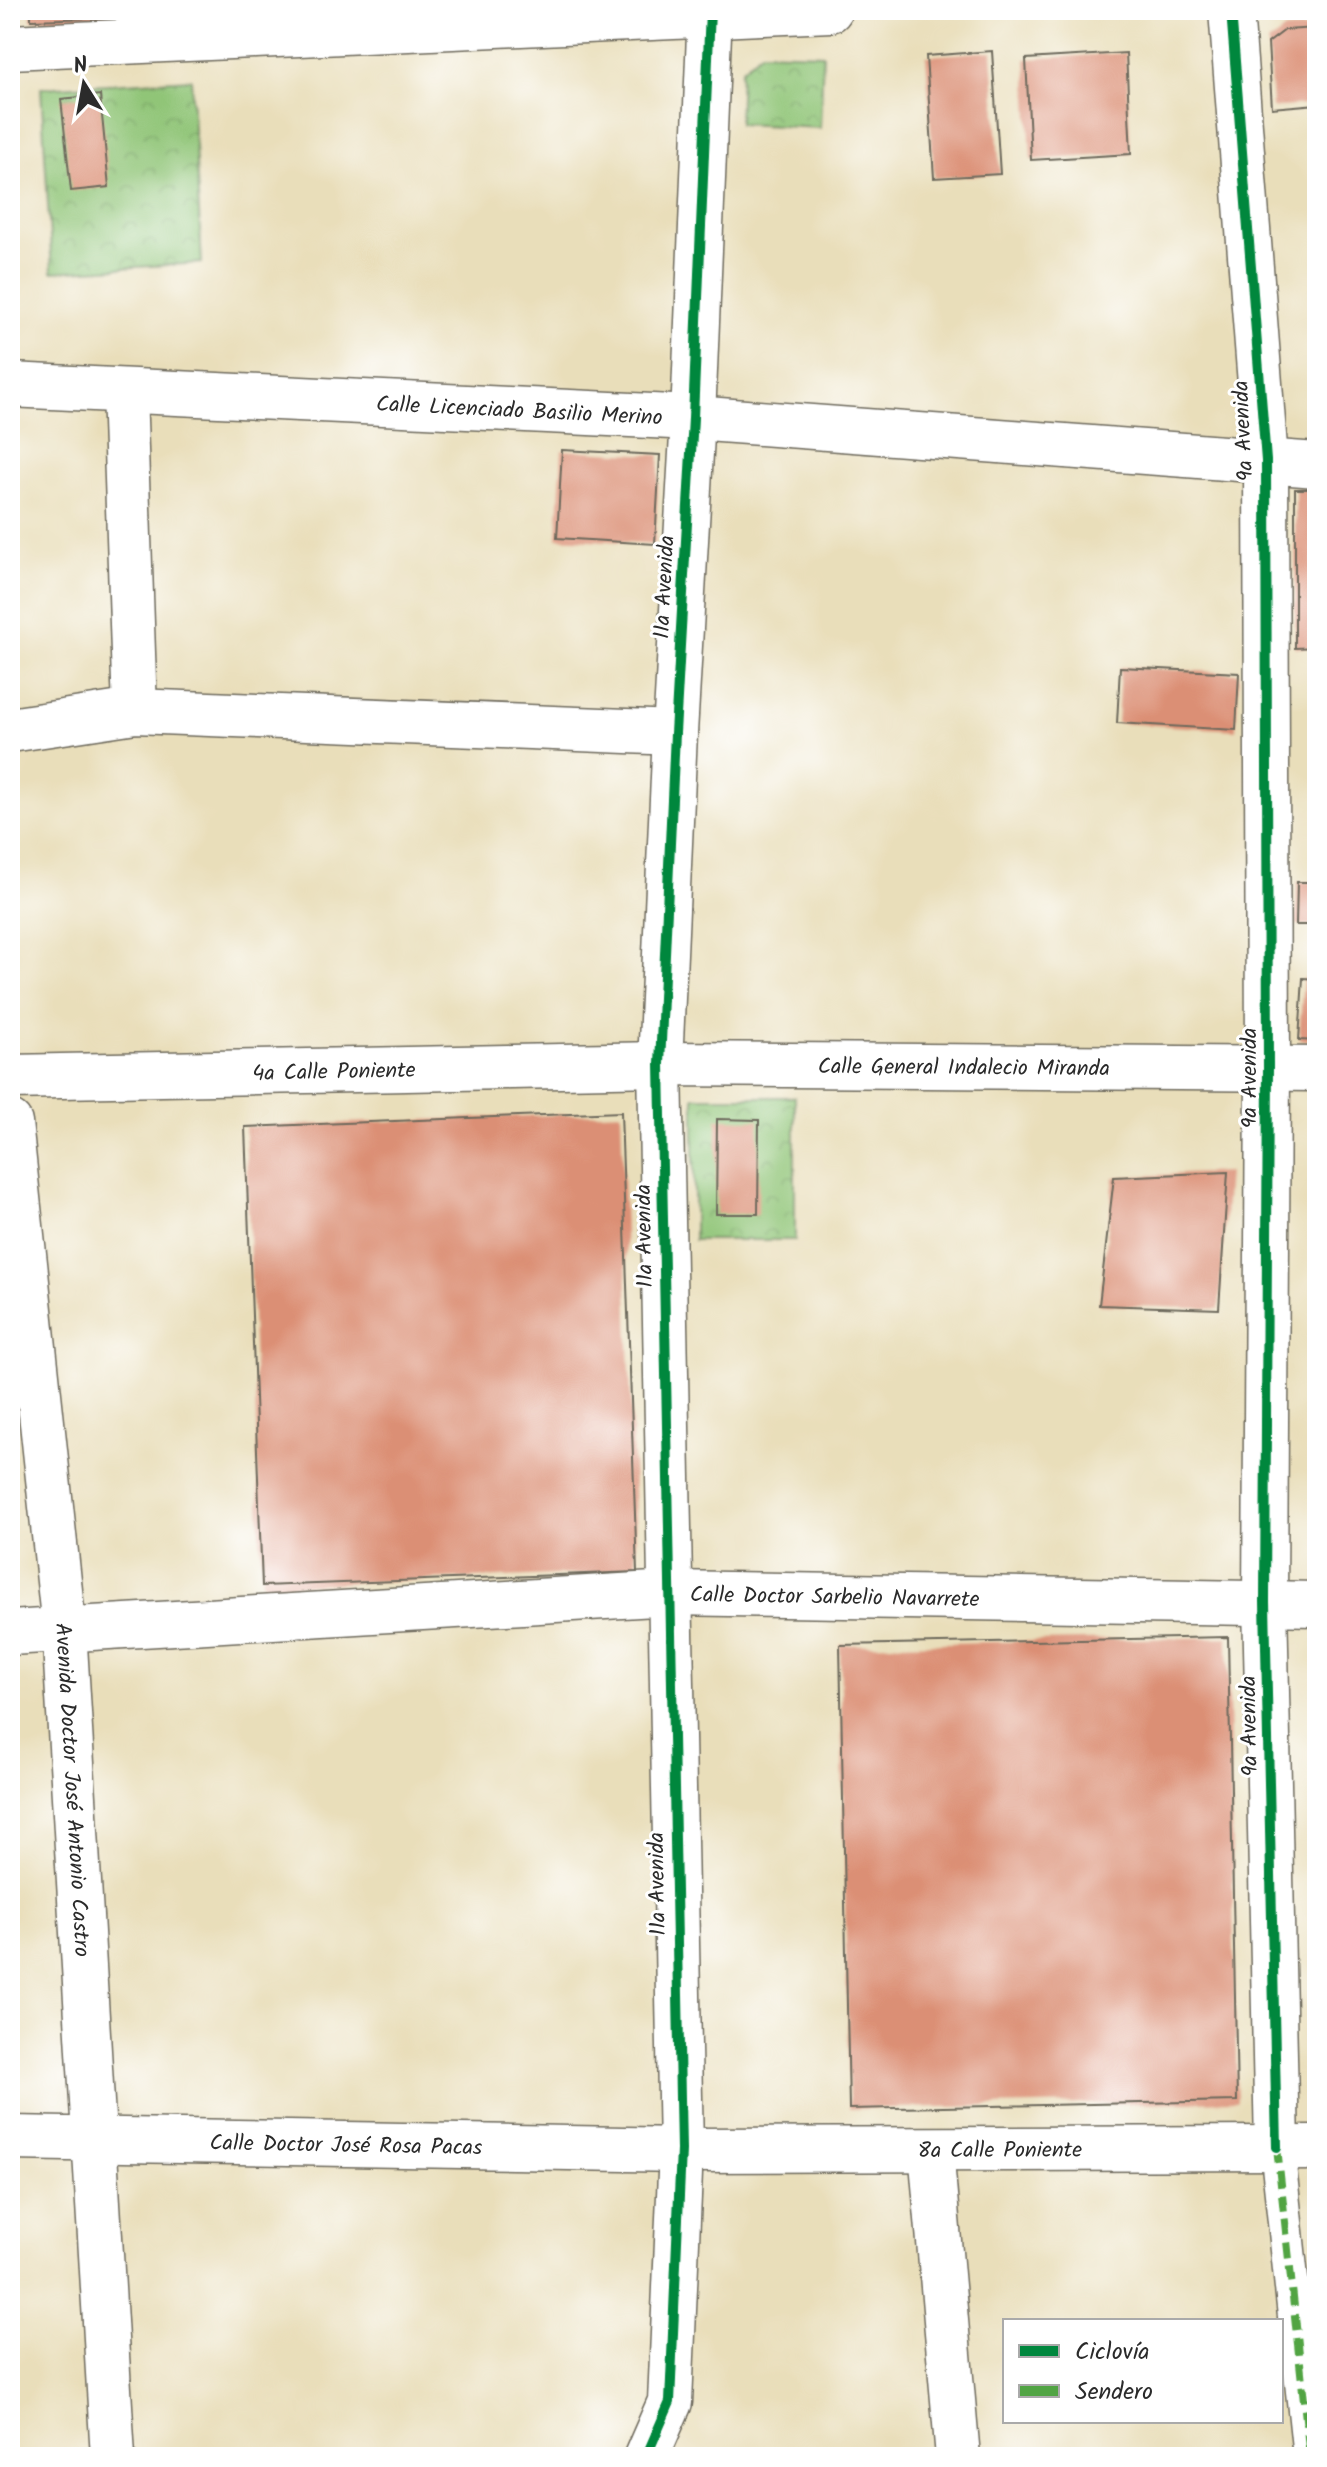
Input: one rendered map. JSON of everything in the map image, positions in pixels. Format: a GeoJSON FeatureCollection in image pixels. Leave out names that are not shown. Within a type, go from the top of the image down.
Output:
{"type":"FeatureCollection","features":[{"type":"Feature","properties":{"kind":"street"},"geometry":{"type":"LineString","coordinates":[[10,47],[710,13],[830,10]]}},
{"type":"Feature","properties":{"kind":"street","name":"9a Avenida"},"geometry":{"type":"LineString","coordinates":[[1231,10],[1266,461],[1268,1067],[1265,1602],[1297,2147],[1310,2457]]}},
{"type":"Feature","properties":{"kind":"street","name":"11a Avenida"},"geometry":{"type":"LineString","coordinates":[[646,2457],[670,2402],[681,2150],[660,1064],[710,13]]}},
{"type":"Feature","properties":{"kind":"street","name":"Calle Licenciado Basilio Merino"},"geometry":{"type":"LineString","coordinates":[[10,385],[693,418],[1317,465]]}},
{"type":"Feature","properties":{"kind":"street"},"geometry":{"type":"LineString","coordinates":[[124,391],[135,711]]}},
{"type":"Feature","properties":{"kind":"street"},"geometry":{"type":"LineString","coordinates":[[10,730],[135,711],[675,733]]}},
{"type":"Feature","properties":{"kind":"street","name":"Calle General Indalecio Miranda"},"geometry":{"type":"LineString","coordinates":[[660,1064],[1268,1067]]}},
{"type":"Feature","properties":{"kind":"street","name":"4a Calle Poniente"},"geometry":{"type":"LineString","coordinates":[[10,1077],[660,1064]]}},
{"type":"Feature","properties":{"kind":"street"},"geometry":{"type":"LineString","coordinates":[[1268,1067],[1317,1069]]}},
{"type":"Feature","properties":{"kind":"street","name":"Avenida Doctor José Antonio Castro"},"geometry":{"type":"LineString","coordinates":[[10,1123],[64,1628],[113,2457]]}},
{"type":"Feature","properties":{"kind":"street","name":"Calle Doctor Sarbelio Navarrete"},"geometry":{"type":"LineString","coordinates":[[10,1633],[671,1593],[1317,1604]]}},
{"type":"Feature","properties":{"kind":"street","name":"Calle Doctor José Rosa Pacas"},"geometry":{"type":"LineString","coordinates":[[10,2138],[681,2150]]}},
{"type":"Feature","properties":{"kind":"street","name":"8a Calle Poniente"},"geometry":{"type":"LineString","coordinates":[[681,2150],[1297,2147]]}},
{"type":"Feature","properties":{"kind":"street"},"geometry":{"type":"LineString","coordinates":[[931,2150],[958,2457]]}},
{"type":"Feature","properties":{"kind":"green space"},"geometry":{"type":"Polygon","coordinates":[[[761,52],[823,54],[820,128],[739,124],[741,70],[761,52]]]}},
{"type":"Feature","properties":{"kind":"green space"},"geometry":{"type":"Polygon","coordinates":[[[191,79],[202,263],[52,272],[41,88],[191,79]]]}},
{"type":"Feature","properties":{"kind":"green space"},"geometry":{"type":"Polygon","coordinates":[[[694,1097],[795,1097],[795,1240],[694,1240],[694,1097]]]}},
{"type":"Feature","properties":{"kind":"building"},"geometry":{"type":"Polygon","coordinates":[[[31,10],[158,10],[159,16],[31,20],[31,10]]]}},
{"type":"Feature","properties":{"kind":"building"},"geometry":{"type":"Polygon","coordinates":[[[201,10],[258,10],[258,13],[201,15],[201,10]]]}},
{"type":"Feature","properties":{"kind":"building"},"geometry":{"type":"Polygon","coordinates":[[[1317,28],[1317,104],[1272,108],[1268,43],[1285,30],[1317,28]]]}},
{"type":"Feature","properties":{"kind":"building"},"geometry":{"type":"Polygon","coordinates":[[[992,51],[1000,174],[934,178],[926,56],[992,51]]]}},
{"type":"Feature","properties":{"kind":"building"},"geometry":{"type":"Polygon","coordinates":[[[1126,53],[1131,154],[1031,160],[1026,59],[1126,53]]]}},
{"type":"Feature","properties":{"kind":"building"},"geometry":{"type":"Polygon","coordinates":[[[100,95],[109,187],[71,191],[61,99],[100,95]]]}},
{"type":"Feature","properties":{"kind":"building"},"geometry":{"type":"Polygon","coordinates":[[[562,450],[660,455],[655,544],[557,538],[562,450]]]}},
{"type":"Feature","properties":{"kind":"building"},"geometry":{"type":"Polygon","coordinates":[[[1295,489],[1317,489],[1317,647],[1295,648],[1295,489]]]}},
{"type":"Feature","properties":{"kind":"building"},"geometry":{"type":"Polygon","coordinates":[[[1120,667],[1239,673],[1236,730],[1117,723],[1120,667]]]}},
{"type":"Feature","properties":{"kind":"building"},"geometry":{"type":"Polygon","coordinates":[[[1297,882],[1317,882],[1317,925],[1296,925],[1297,882]]]}},
{"type":"Feature","properties":{"kind":"building"},"geometry":{"type":"Polygon","coordinates":[[[1303,978],[1317,979],[1317,1041],[1299,1040],[1303,978]]]}},
{"type":"Feature","properties":{"kind":"building"},"geometry":{"type":"Polygon","coordinates":[[[621,1112],[637,1572],[262,1586],[245,1127],[621,1112]]]}},
{"type":"Feature","properties":{"kind":"building"},"geometry":{"type":"Polygon","coordinates":[[[717,1119],[759,1120],[758,1214],[716,1214],[717,1119]]]}},
{"type":"Feature","properties":{"kind":"building"},"geometry":{"type":"Polygon","coordinates":[[[1228,1172],[1219,1309],[1099,1305],[1114,1177],[1228,1172]]]}},
{"type":"Feature","properties":{"kind":"building"},"geometry":{"type":"Polygon","coordinates":[[[1228,1637],[1237,2101],[849,2109],[840,1645],[1228,1637]]]}},
{"type":"Feature","properties":{"kind":"marked path"},"geometry":{"type":"LineString","coordinates":[[1277,2147],[1310,2457]]}},
{"type":"Feature","properties":{"kind":"cycle path"},"geometry":{"type":"LineString","coordinates":[[646,2457],[670,2402],[681,2150],[660,1064],[710,10]]}},
{"type":"Feature","properties":{"kind":"cycle path"},"geometry":{"type":"LineString","coordinates":[[1231,10],[1266,461],[1268,1067],[1265,1602],[1277,2147]]}}]}
